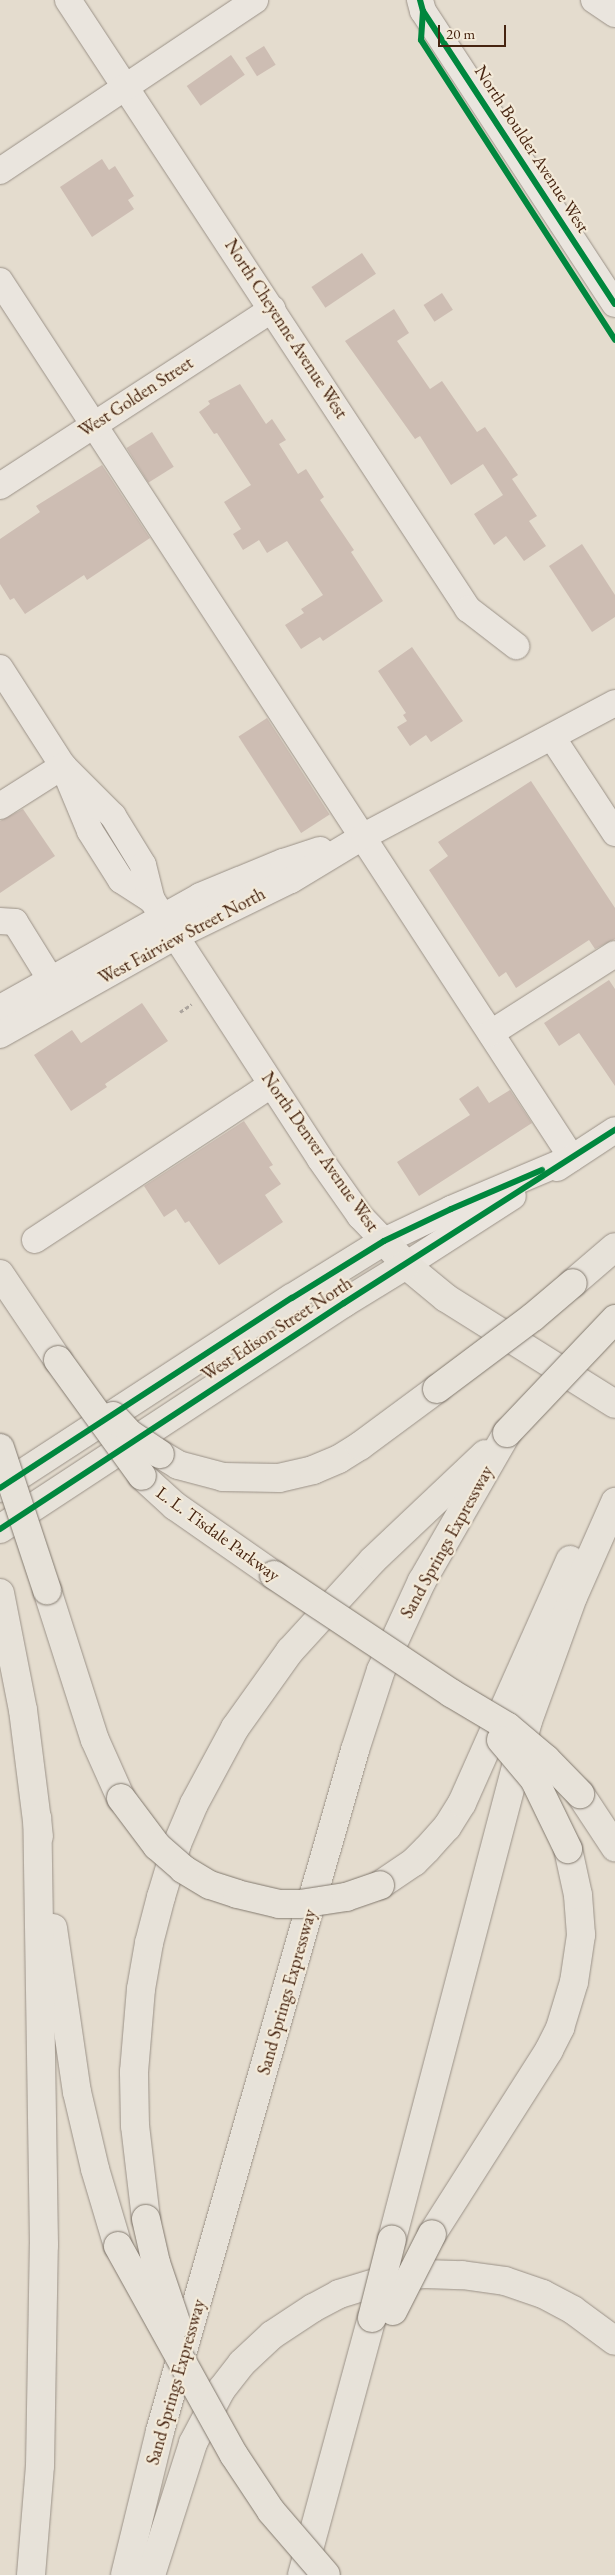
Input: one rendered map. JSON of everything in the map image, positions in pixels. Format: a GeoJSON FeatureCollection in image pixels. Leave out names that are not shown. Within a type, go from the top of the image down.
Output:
{"type":"FeatureCollection","features":[{"type":"Feature","properties":{"kind":"main road","name":"North Denver Avenue West"},"geometry":{"type":"LineString","coordinates":[[384,1241],[406,1265],[446,1298],[615,1404]]}},
{"type":"Feature","properties":{"kind":"main road","name":"West Edison Street North"},"geometry":{"type":"LineString","coordinates":[[0,1488],[292,1298],[384,1241]]}},
{"type":"Feature","properties":{"kind":"main road"},"geometry":{"type":"LineString","coordinates":[[58,1360],[130,1434],[178,1464],[223,1477],[279,1478],[313,1470],[339,1459],[360,1446],[533,1317],[615,1247]]}},
{"type":"Feature","properties":{"kind":"main road","name":"West Edison Street North"},"geometry":{"type":"LineString","coordinates":[[0,1528],[344,1303],[406,1265]]}},
{"type":"Feature","properties":{"kind":"main road","name":"L. L. Tisdale Parkway"},"geometry":{"type":"LineString","coordinates":[[0,1274],[58,1360],[142,1476],[176,1506],[274,1575],[451,1693]]}},
{"type":"Feature","properties":{"kind":"main road"},"geometry":{"type":"LineString","coordinates":[[234,2455],[172,2311],[156,2263],[146,2219],[135,2126],[134,2063],[141,1989],[149,1943],[177,1844],[194,1804],[235,1728],[290,1651],[373,1560],[508,1433],[615,1319]]}},
{"type":"Feature","properties":{"kind":"main road","name":"Sand Springs Expressway"},"geometry":{"type":"LineString","coordinates":[[125,2575],[163,2422],[355,1750],[381,1670],[422,1580],[508,1433]]}},
{"type":"Feature","properties":{"kind":"main road"},"geometry":{"type":"LineString","coordinates":[[0,1448],[95,1740],[121,1798],[158,1846],[183,1869],[210,1885],[237,1894],[279,1904],[300,1904],[346,1897],[380,1885],[420,1856],[446,1827],[462,1803],[566,1566],[615,1493]]}},
{"type":"Feature","properties":{"kind":"main road"},"geometry":{"type":"LineString","coordinates":[[382,2314],[392,2239],[528,1721],[573,1597],[615,1502]]}},
{"type":"Feature","properties":{"kind":"main road"},"geometry":{"type":"LineString","coordinates":[[2,1603],[22,1710],[36,1818],[77,2092],[95,2169],[118,2246],[234,2455],[271,2511],[326,2575]]}},
{"type":"Feature","properties":{"kind":"main road"},"geometry":{"type":"LineString","coordinates":[[451,1693],[508,1727],[546,1759],[580,1794],[615,1847]]}},
{"type":"Feature","properties":{"kind":"main road"},"geometry":{"type":"LineString","coordinates":[[302,2575],[354,2387],[382,2314],[549,2050],[560,2028],[574,1982],[581,1935],[578,1895],[568,1849],[557,1822],[534,1778],[508,1747],[451,1693]]}},
{"type":"Feature","properties":{"kind":"main road"},"geometry":{"type":"LineString","coordinates":[[31,2575],[40,2466],[44,2245],[36,1818]]}},
{"type":"Feature","properties":{"kind":"main road"},"geometry":{"type":"LineString","coordinates":[[151,2575],[193,2444],[221,2390],[242,2363],[272,2335],[313,2308],[339,2294],[398,2276],[425,2274],[462,2275],[505,2281],[543,2294],[573,2310],[615,2341]]}},
{"type":"Feature","properties":{"kind":"street","name":"North Cheyenne Avenue West"},"geometry":{"type":"LineString","coordinates":[[68,0],[127,86],[468,609],[516,646]]}},
{"type":"Feature","properties":{"kind":"street"},"geometry":{"type":"LineString","coordinates":[[0,171],[255,0]]}},
{"type":"Feature","properties":{"kind":"street"},"geometry":{"type":"LineString","coordinates":[[594,0],[615,14]]}},
{"type":"Feature","properties":{"kind":"street","name":"North Boulder Avenue West"},"geometry":{"type":"LineString","coordinates":[[419,4],[615,304]]}},
{"type":"Feature","properties":{"kind":"street"},"geometry":{"type":"LineString","coordinates":[[0,281],[364,836],[572,1158]]}},
{"type":"Feature","properties":{"kind":"street","name":"West Golden Street"},"geometry":{"type":"LineString","coordinates":[[0,486],[272,309]]}},
{"type":"Feature","properties":{"kind":"street","name":"North Denver Avenue West"},"geometry":{"type":"LineString","coordinates":[[0,668],[63,766],[113,816],[143,865],[164,917],[271,1085],[360,1216],[384,1241]]}},
{"type":"Feature","properties":{"kind":"street","name":"West Fairview Street North"},"geometry":{"type":"LineString","coordinates":[[0,1008],[200,896],[283,862],[364,836],[615,703]]}},
{"type":"Feature","properties":{"kind":"street"},"geometry":{"type":"LineString","coordinates":[[552,737],[615,833]]}},
{"type":"Feature","properties":{"kind":"street"},"geometry":{"type":"LineString","coordinates":[[0,806],[63,766]]}},
{"type":"Feature","properties":{"kind":"street","name":"West Fairview Street North"},"geometry":{"type":"LineString","coordinates":[[0,1035],[164,917]]}},
{"type":"Feature","properties":{"kind":"street"},"geometry":{"type":"LineString","coordinates":[[0,921],[15,922],[51,980]]}},
{"type":"Feature","properties":{"kind":"street"},"geometry":{"type":"LineString","coordinates":[[491,1033],[615,954]]}},
{"type":"Feature","properties":{"kind":"street"},"geometry":{"type":"LineString","coordinates":[[36,1240],[271,1085]]}},
{"type":"Feature","properties":{"kind":"street","name":"West Edison Street North"},"geometry":{"type":"LineString","coordinates":[[406,1265],[615,1130]]}},
{"type":"Feature","properties":{"kind":"street","name":"West Edison Street North"},"geometry":{"type":"LineString","coordinates":[[384,1241],[451,1209],[572,1158]]}},
{"type":"Feature","properties":{"kind":"building"},"geometry":{"type":"Polygon","coordinates":[[[264,46],[276,65],[257,76],[245,58],[264,46]]]}},
{"type":"Feature","properties":{"kind":"building"},"geometry":{"type":"Polygon","coordinates":[[[231,55],[245,75],[201,106],[187,86],[231,55]]]}},
{"type":"Feature","properties":{"kind":"building"},"geometry":{"type":"Polygon","coordinates":[[[102,159],[109,170],[115,166],[134,196],[128,200],[134,209],[92,237],[60,187],[102,159]]]}},
{"type":"Feature","properties":{"kind":"building"},"geometry":{"type":"Polygon","coordinates":[[[362,253],[376,274],[325,308],[311,287],[362,253]]]}},
{"type":"Feature","properties":{"kind":"building"},"geometry":{"type":"Polygon","coordinates":[[[442,293],[453,310],[434,322],[424,305],[442,293]]]}},
{"type":"Feature","properties":{"kind":"building"},"geometry":{"type":"Polygon","coordinates":[[[394,309],[409,333],[397,341],[430,389],[442,381],[477,432],[485,427],[518,475],[512,479],[537,516],[529,521],[546,546],[524,561],[506,536],[494,545],[474,514],[503,495],[483,464],[451,485],[420,436],[415,439],[345,341],[394,309]]]}},
{"type":"Feature","properties":{"kind":"building"},"geometry":{"type":"Polygon","coordinates":[[[240,384],[266,424],[272,419],[286,440],[279,444],[298,474],[306,469],[324,497],[320,500],[354,550],[351,552],[383,601],[323,641],[320,637],[301,649],[285,625],[304,613],[301,609],[323,595],[287,541],[267,553],[259,540],[243,550],[233,534],[241,529],[224,502],[251,485],[217,433],[214,434],[199,412],[210,404],[208,401],[240,384]]]}},
{"type":"Feature","properties":{"kind":"building"},"geometry":{"type":"Polygon","coordinates":[[[152,432],[174,467],[148,483],[127,448],[152,432]]]}},
{"type":"Feature","properties":{"kind":"building"},"geometry":{"type":"Polygon","coordinates":[[[102,465],[150,538],[87,580],[84,575],[25,614],[14,598],[10,600],[0,584],[0,539],[40,512],[36,506],[102,465]]]}},
{"type":"Feature","properties":{"kind":"building"},"geometry":{"type":"Polygon","coordinates":[[[582,544],[615,595],[615,617],[592,632],[549,566],[582,544]]]}},
{"type":"Feature","properties":{"kind":"building"},"geometry":{"type":"Polygon","coordinates":[[[412,647],[463,721],[431,742],[426,735],[410,746],[397,727],[407,721],[403,715],[406,713],[378,671],[412,647]]]}},
{"type":"Feature","properties":{"kind":"building"},"geometry":{"type":"Polygon","coordinates":[[[267,718],[330,814],[301,833],[238,737],[267,718]]]}},
{"type":"Feature","properties":{"kind":"building"},"geometry":{"type":"Polygon","coordinates":[[[531,781],[615,908],[615,939],[595,949],[589,940],[516,988],[506,972],[499,977],[429,870],[448,856],[438,842],[531,781]]]}},
{"type":"Feature","properties":{"kind":"building"},"geometry":{"type":"Polygon","coordinates":[[[23,809],[55,856],[0,893],[0,821],[23,809]]]}},
{"type":"Feature","properties":{"kind":"building"},"geometry":{"type":"Polygon","coordinates":[[[609,980],[615,989],[615,1086],[579,1033],[559,1046],[544,1023],[609,980]]]}},
{"type":"Feature","properties":{"kind":"building"},"geometry":{"type":"Polygon","coordinates":[[[142,1003],[168,1041],[105,1084],[107,1087],[71,1111],[34,1055],[72,1030],[81,1043],[142,1003]]]}},
{"type":"Feature","properties":{"kind":"building"},"geometry":{"type":"Polygon","coordinates":[[[478,1086],[489,1103],[510,1090],[532,1123],[419,1196],[397,1162],[470,1115],[459,1099],[478,1086]]]}},
{"type":"Feature","properties":{"kind":"building"},"geometry":{"type":"Polygon","coordinates":[[[244,1121],[273,1165],[269,1167],[281,1184],[265,1195],[283,1222],[219,1265],[189,1221],[185,1223],[176,1209],[164,1217],[144,1186],[244,1121]]]}},
{"type":"Feature","properties":{"kind":"cycle path"},"geometry":{"type":"LineString","coordinates":[[420,0],[423,11],[615,304]]}},
{"type":"Feature","properties":{"kind":"cycle path"},"geometry":{"type":"LineString","coordinates":[[423,11],[421,40],[615,340]]}},
{"type":"Feature","properties":{"kind":"cycle path"},"geometry":{"type":"LineString","coordinates":[[0,1529],[344,1303],[615,1130]]}},
{"type":"Feature","properties":{"kind":"cycle path"},"geometry":{"type":"LineString","coordinates":[[0,1488],[292,1298],[384,1241],[451,1209],[542,1170]]}}]}
